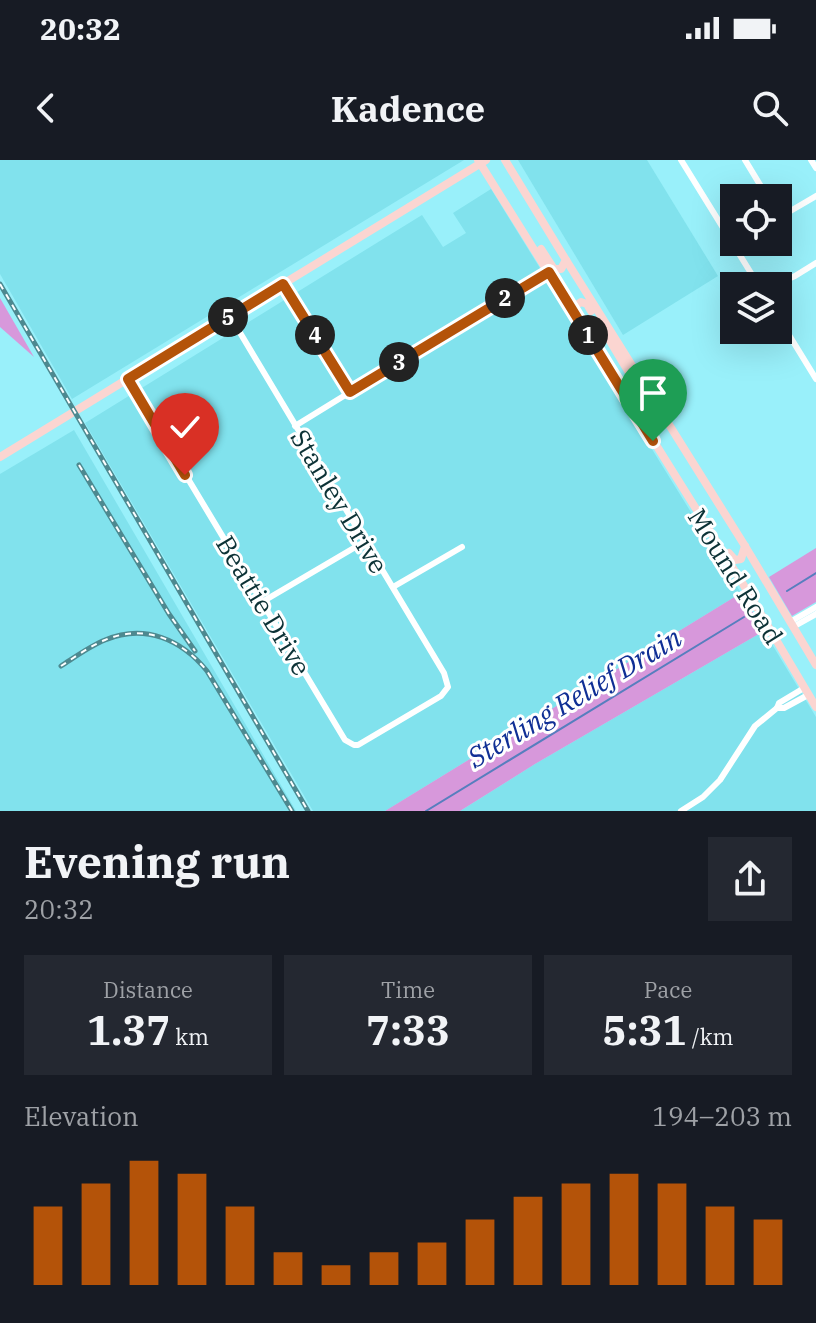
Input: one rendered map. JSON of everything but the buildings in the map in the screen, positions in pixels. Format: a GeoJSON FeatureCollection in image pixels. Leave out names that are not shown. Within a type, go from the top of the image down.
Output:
{"type":"FeatureCollection","features":[{"type":"Feature","properties":{"kind":"main road","name":"Mound Road"},"geometry":{"type":"LineString","coordinates":[[505,160],[816,665]]}},
{"type":"Feature","properties":{"kind":"main road","name":"Mound Road"},"geometry":{"type":"LineString","coordinates":[[482,161],[816,707]]}},
{"type":"Feature","properties":{"kind":"main road"},"geometry":{"type":"LineString","coordinates":[[0,457],[482,161]]}},
{"type":"Feature","properties":{"kind":"main road"},"geometry":{"type":"LineString","coordinates":[[492,181],[504,191],[554,269],[561,269],[566,260]]}},
{"type":"Feature","properties":{"kind":"main road"},"geometry":{"type":"LineString","coordinates":[[574,314],[576,304],[587,304],[634,381],[644,385]]}},
{"type":"Feature","properties":{"kind":"main road"},"geometry":{"type":"LineString","coordinates":[[689,499],[697,502],[732,559],[743,557],[745,546]]}},
{"type":"Feature","properties":{"kind":"main road"},"geometry":{"type":"LineString","coordinates":[[781,648],[787,636],[795,640],[816,675]]}},
{"type":"Feature","properties":{"kind":"street"},"geometry":{"type":"LineString","coordinates":[[681,160],[750,272]]}},
{"type":"Feature","properties":{"kind":"street"},"geometry":{"type":"LineString","coordinates":[[745,160],[760,184]]}},
{"type":"Feature","properties":{"kind":"street"},"geometry":{"type":"LineString","coordinates":[[811,160],[816,168]]}},
{"type":"Feature","properties":{"kind":"street"},"geometry":{"type":"LineString","coordinates":[[792,210],[816,196]]}},
{"type":"Feature","properties":{"kind":"street"},"geometry":{"type":"LineString","coordinates":[[792,277],[813,264],[816,275]]}},
{"type":"Feature","properties":{"kind":"street"},"geometry":{"type":"LineString","coordinates":[[295,426],[549,272]]}},
{"type":"Feature","properties":{"kind":"street"},"geometry":{"type":"LineString","coordinates":[[283,284],[349,393]]}},
{"type":"Feature","properties":{"kind":"street","name":"Stanley Drive"},"geometry":{"type":"LineString","coordinates":[[230,316],[444,673],[448,687],[441,696],[354,745]]}},
{"type":"Feature","properties":{"kind":"street"},"geometry":{"type":"LineString","coordinates":[[792,340],[816,379]]}},
{"type":"Feature","properties":{"kind":"street","name":"Beattie Drive"},"geometry":{"type":"LineString","coordinates":[[128,379],[342,736],[354,745]]}},
{"type":"Feature","properties":{"kind":"street"},"geometry":{"type":"LineString","coordinates":[[262,602],[364,542]]}},
{"type":"Feature","properties":{"kind":"street"},"geometry":{"type":"LineString","coordinates":[[393,587],[462,547]]}},
{"type":"Feature","properties":{"kind":"street"},"geometry":{"type":"LineString","coordinates":[[791,624],[816,607]]}},
{"type":"Feature","properties":{"kind":"street"},"geometry":{"type":"LineString","coordinates":[[791,624],[816,614]]}},
{"type":"Feature","properties":{"kind":"street"},"geometry":{"type":"LineString","coordinates":[[681,811],[714,787],[755,726],[779,703],[806,691]]}},
{"type":"Feature","properties":{"kind":"shaded area"},"geometry":{"type":"Polygon","coordinates":[[[0,160],[464,160],[72,399],[0,274],[0,160]]]}},
{"type":"Feature","properties":{"kind":"shaded area"},"geometry":{"type":"Polygon","coordinates":[[[518,160],[647,160],[718,276],[623,335],[518,160]]]}},
{"type":"Feature","properties":{"kind":"shaded area"},"geometry":{"type":"Polygon","coordinates":[[[491,189],[741,593],[385,811],[313,811],[85,423],[422,215],[443,247],[466,233],[453,213],[491,189]]]}},
{"type":"Feature","properties":{"kind":"shaded area"},"geometry":{"type":"Polygon","coordinates":[[[0,298],[34,357],[0,327],[0,298]]]}},
{"type":"Feature","properties":{"kind":"shaded area"},"geometry":{"type":"Polygon","coordinates":[[[74,430],[296,811],[0,811],[0,474],[74,430]]]}},
{"type":"Feature","properties":{"kind":"shaded area"},"geometry":{"type":"Polygon","coordinates":[[[816,548],[816,602],[792,616],[769,577],[816,548]]]}},
{"type":"Feature","properties":{"kind":"shaded area","name":"Sterling Relief Drain"},"geometry":{"type":"Polygon","coordinates":[[[741,593],[764,631],[460,811],[385,811],[741,593]]]}},
{"type":"Feature","properties":{"kind":"shaded area"},"geometry":{"type":"Polygon","coordinates":[[[764,631],[816,717],[816,811],[460,811],[535,764],[764,631]]]}},
{"type":"Feature","properties":{"kind":"waterway","name":"Sterling Relief Drain"},"geometry":{"type":"LineString","coordinates":[[787,591],[816,573]]}},
{"type":"Feature","properties":{"kind":"waterway","name":"Sterling Relief Drain"},"geometry":{"type":"LineString","coordinates":[[426,811],[744,617]]}},
{"type":"Feature","properties":{"kind":"railway"},"geometry":{"type":"LineString","coordinates":[[0,284],[308,811]]}},
{"type":"Feature","properties":{"kind":"railway"},"geometry":{"type":"LineString","coordinates":[[79,465],[169,614],[195,651]]}},
{"type":"Feature","properties":{"kind":"railway"},"geometry":{"type":"LineString","coordinates":[[61,666],[94,645],[120,635],[148,634],[174,643],[207,671],[292,811]]}},
{"type":"Feature","properties":{"kind":"route"},"geometry":{"type":"LineString","coordinates":[[185,475],[128,379],[283,284],[350,392],[549,272],[653,441]]}}]}
